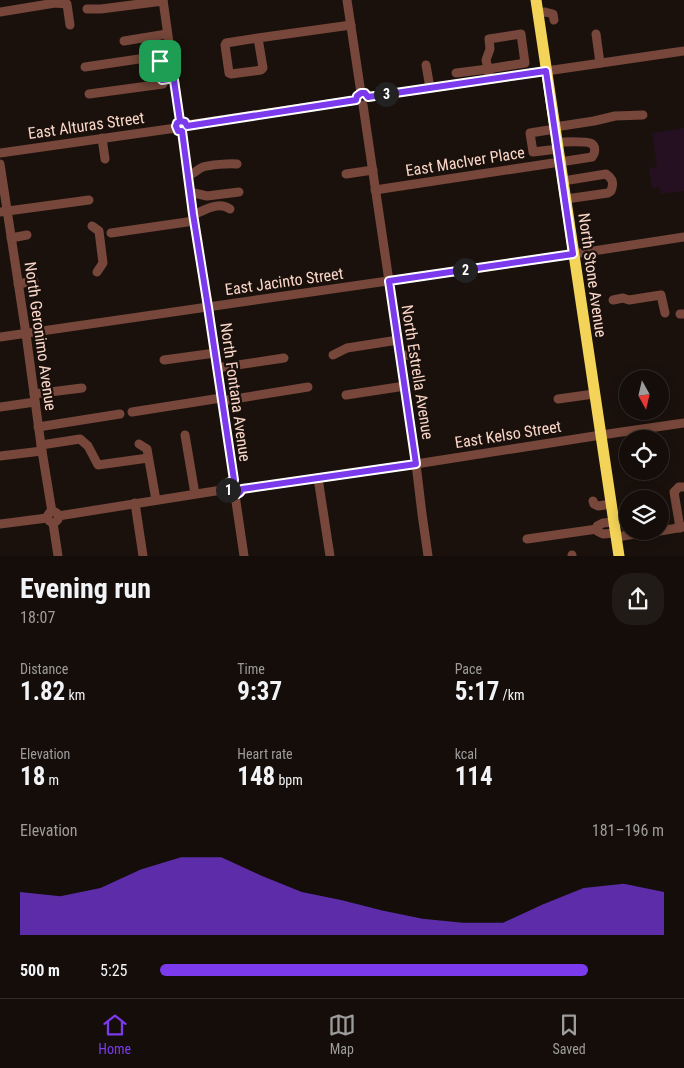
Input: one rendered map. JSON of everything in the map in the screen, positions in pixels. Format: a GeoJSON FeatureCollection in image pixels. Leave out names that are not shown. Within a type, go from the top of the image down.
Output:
{"type":"FeatureCollection","features":[{"type":"Feature","properties":{"kind":"main road","name":"North Stone Avenue"},"geometry":{"type":"LineString","coordinates":[[536,0],[619,556]]}},
{"type":"Feature","properties":{"kind":"street","name":"North Estrella Avenue"},"geometry":{"type":"LineString","coordinates":[[347,0],[405,386],[428,556]]}},
{"type":"Feature","properties":{"kind":"street"},"geometry":{"type":"LineString","coordinates":[[86,9],[101,9],[163,1]]}},
{"type":"Feature","properties":{"kind":"street","name":"North Fontana Avenue"},"geometry":{"type":"LineString","coordinates":[[163,1],[234,480],[240,482],[242,486],[235,491]]}},
{"type":"Feature","properties":{"kind":"street"},"geometry":{"type":"LineString","coordinates":[[0,12],[67,4],[70,25]]}},
{"type":"Feature","properties":{"kind":"street"},"geometry":{"type":"LineString","coordinates":[[538,13],[553,14],[554,20]]}},
{"type":"Feature","properties":{"kind":"street"},"geometry":{"type":"LineString","coordinates":[[255,38],[261,70],[229,73],[224,45],[226,43],[255,38],[352,25]]}},
{"type":"Feature","properties":{"kind":"street"},"geometry":{"type":"LineString","coordinates":[[124,41],[167,34]]}},
{"type":"Feature","properties":{"kind":"street"},"geometry":{"type":"LineString","coordinates":[[456,73],[488,69],[525,63],[521,34],[489,39],[490,49],[486,60],[488,69],[490,79]]}},
{"type":"Feature","properties":{"kind":"street"},"geometry":{"type":"LineString","coordinates":[[596,34],[600,63]]}},
{"type":"Feature","properties":{"kind":"street","name":"East Alturas Street"},"geometry":{"type":"LineString","coordinates":[[0,153],[684,51]]}},
{"type":"Feature","properties":{"kind":"street"},"geometry":{"type":"LineString","coordinates":[[85,67],[159,56],[160,61],[163,84],[89,94]]}},
{"type":"Feature","properties":{"kind":"street"},"geometry":{"type":"LineString","coordinates":[[160,61],[171,60]]}},
{"type":"Feature","properties":{"kind":"street"},"geometry":{"type":"LineString","coordinates":[[426,65],[430,88]]}},
{"type":"Feature","properties":{"kind":"street"},"geometry":{"type":"LineString","coordinates":[[162,80],[174,78]]}},
{"type":"Feature","properties":{"kind":"street"},"geometry":{"type":"LineString","coordinates":[[557,145],[533,152],[530,132],[615,116],[643,115]]}},
{"type":"Feature","properties":{"kind":"street"},"geometry":{"type":"LineString","coordinates":[[102,138],[105,160]]}},
{"type":"Feature","properties":{"kind":"street","name":"East MacIver Place"},"geometry":{"type":"LineString","coordinates":[[376,190],[592,157],[595,152],[595,147],[590,143],[568,142],[557,145]]}},
{"type":"Feature","properties":{"kind":"street","name":"North Geronimo Avenue"},"geometry":{"type":"LineString","coordinates":[[0,164],[4,212],[11,238],[11,262],[18,284],[26,334],[58,556]]}},
{"type":"Feature","properties":{"kind":"street"},"geometry":{"type":"LineString","coordinates":[[188,175],[193,174],[202,167],[237,164]]}},
{"type":"Feature","properties":{"kind":"street"},"geometry":{"type":"LineString","coordinates":[[346,174],[372,170]]}},
{"type":"Feature","properties":{"kind":"street"},"geometry":{"type":"LineString","coordinates":[[563,181],[606,174],[611,178],[613,186],[612,191],[608,193],[566,199]]}},
{"type":"Feature","properties":{"kind":"street"},"geometry":{"type":"LineString","coordinates":[[191,194],[207,196],[239,192]]}},
{"type":"Feature","properties":{"kind":"street"},"geometry":{"type":"LineString","coordinates":[[4,212],[89,200]]}},
{"type":"Feature","properties":{"kind":"street"},"geometry":{"type":"LineString","coordinates":[[111,233],[194,218],[218,205],[230,208]]}},
{"type":"Feature","properties":{"kind":"street"},"geometry":{"type":"LineString","coordinates":[[92,226],[99,231],[103,263],[98,272]]}},
{"type":"Feature","properties":{"kind":"street"},"geometry":{"type":"LineString","coordinates":[[11,238],[27,236]]}},
{"type":"Feature","properties":{"kind":"street","name":"East Jacinto Street"},"geometry":{"type":"LineString","coordinates":[[0,338],[684,237]]}},
{"type":"Feature","properties":{"kind":"street"},"geometry":{"type":"LineString","coordinates":[[18,284],[34,282]]}},
{"type":"Feature","properties":{"kind":"street"},"geometry":{"type":"LineString","coordinates":[[613,300],[623,298],[629,300],[661,295],[665,312]]}},
{"type":"Feature","properties":{"kind":"street"},"geometry":{"type":"LineString","coordinates":[[332,355],[347,348],[398,340]]}},
{"type":"Feature","properties":{"kind":"street"},"geometry":{"type":"LineString","coordinates":[[164,360],[215,353]]}},
{"type":"Feature","properties":{"kind":"street"},"geometry":{"type":"LineString","coordinates":[[400,356],[415,354]]}},
{"type":"Feature","properties":{"kind":"street"},"geometry":{"type":"LineString","coordinates":[[217,368],[284,358]]}},
{"type":"Feature","properties":{"kind":"street"},"geometry":{"type":"LineString","coordinates":[[346,395],[405,386]]}},
{"type":"Feature","properties":{"kind":"street"},"geometry":{"type":"LineString","coordinates":[[132,412],[308,387]]}},
{"type":"Feature","properties":{"kind":"street"},"geometry":{"type":"LineString","coordinates":[[0,407],[82,388]]}},
{"type":"Feature","properties":{"kind":"street"},"geometry":{"type":"LineString","coordinates":[[558,399],[594,394]]}},
{"type":"Feature","properties":{"kind":"street"},"geometry":{"type":"LineString","coordinates":[[38,427],[120,414]]}},
{"type":"Feature","properties":{"kind":"street","name":"East Kelso Street"},"geometry":{"type":"LineString","coordinates":[[0,524],[195,494],[235,491],[684,423]]}},
{"type":"Feature","properties":{"kind":"street"},"geometry":{"type":"LineString","coordinates":[[186,435],[195,494]]}},
{"type":"Feature","properties":{"kind":"street"},"geometry":{"type":"LineString","coordinates":[[0,456],[80,439],[88,446],[98,465],[148,458]]}},
{"type":"Feature","properties":{"kind":"street"},"geometry":{"type":"LineString","coordinates":[[139,444],[147,449],[156,500]]}},
{"type":"Feature","properties":{"kind":"street"},"geometry":{"type":"LineString","coordinates":[[318,478],[330,556]]}},
{"type":"Feature","properties":{"kind":"street"},"geometry":{"type":"LineString","coordinates":[[669,530],[682,528],[674,492],[679,487],[684,487]]}},
{"type":"Feature","properties":{"kind":"street"},"geometry":{"type":"LineString","coordinates":[[235,491],[244,556]]}},
{"type":"Feature","properties":{"kind":"street"},"geometry":{"type":"LineString","coordinates":[[593,501],[598,506],[611,504]]}},
{"type":"Feature","properties":{"kind":"street"},"geometry":{"type":"LineString","coordinates":[[135,503],[143,556]]}},
{"type":"Feature","properties":{"kind":"street"},"geometry":{"type":"LineString","coordinates":[[527,539],[596,529],[600,524],[619,530]]}},
{"type":"Feature","properties":{"kind":"shaded area"},"geometry":{"type":"Polygon","coordinates":[[[684,128],[684,191],[661,194],[659,187],[652,188],[649,168],[657,167],[652,133],[684,128]]]}},
{"type":"Feature","properties":{"kind":"route"},"geometry":{"type":"LineString","coordinates":[[160,61],[162,80],[174,78],[174,80],[180,121],[184,121],[187,126],[356,100],[358,94],[361,93],[365,93],[368,97],[546,71],[573,254],[389,281],[416,464],[242,489],[240,493],[235,495],[231,494],[228,490],[228,483],[234,480],[182,131],[178,131],[176,126],[180,121],[174,78],[171,60],[160,61]]}}]}
